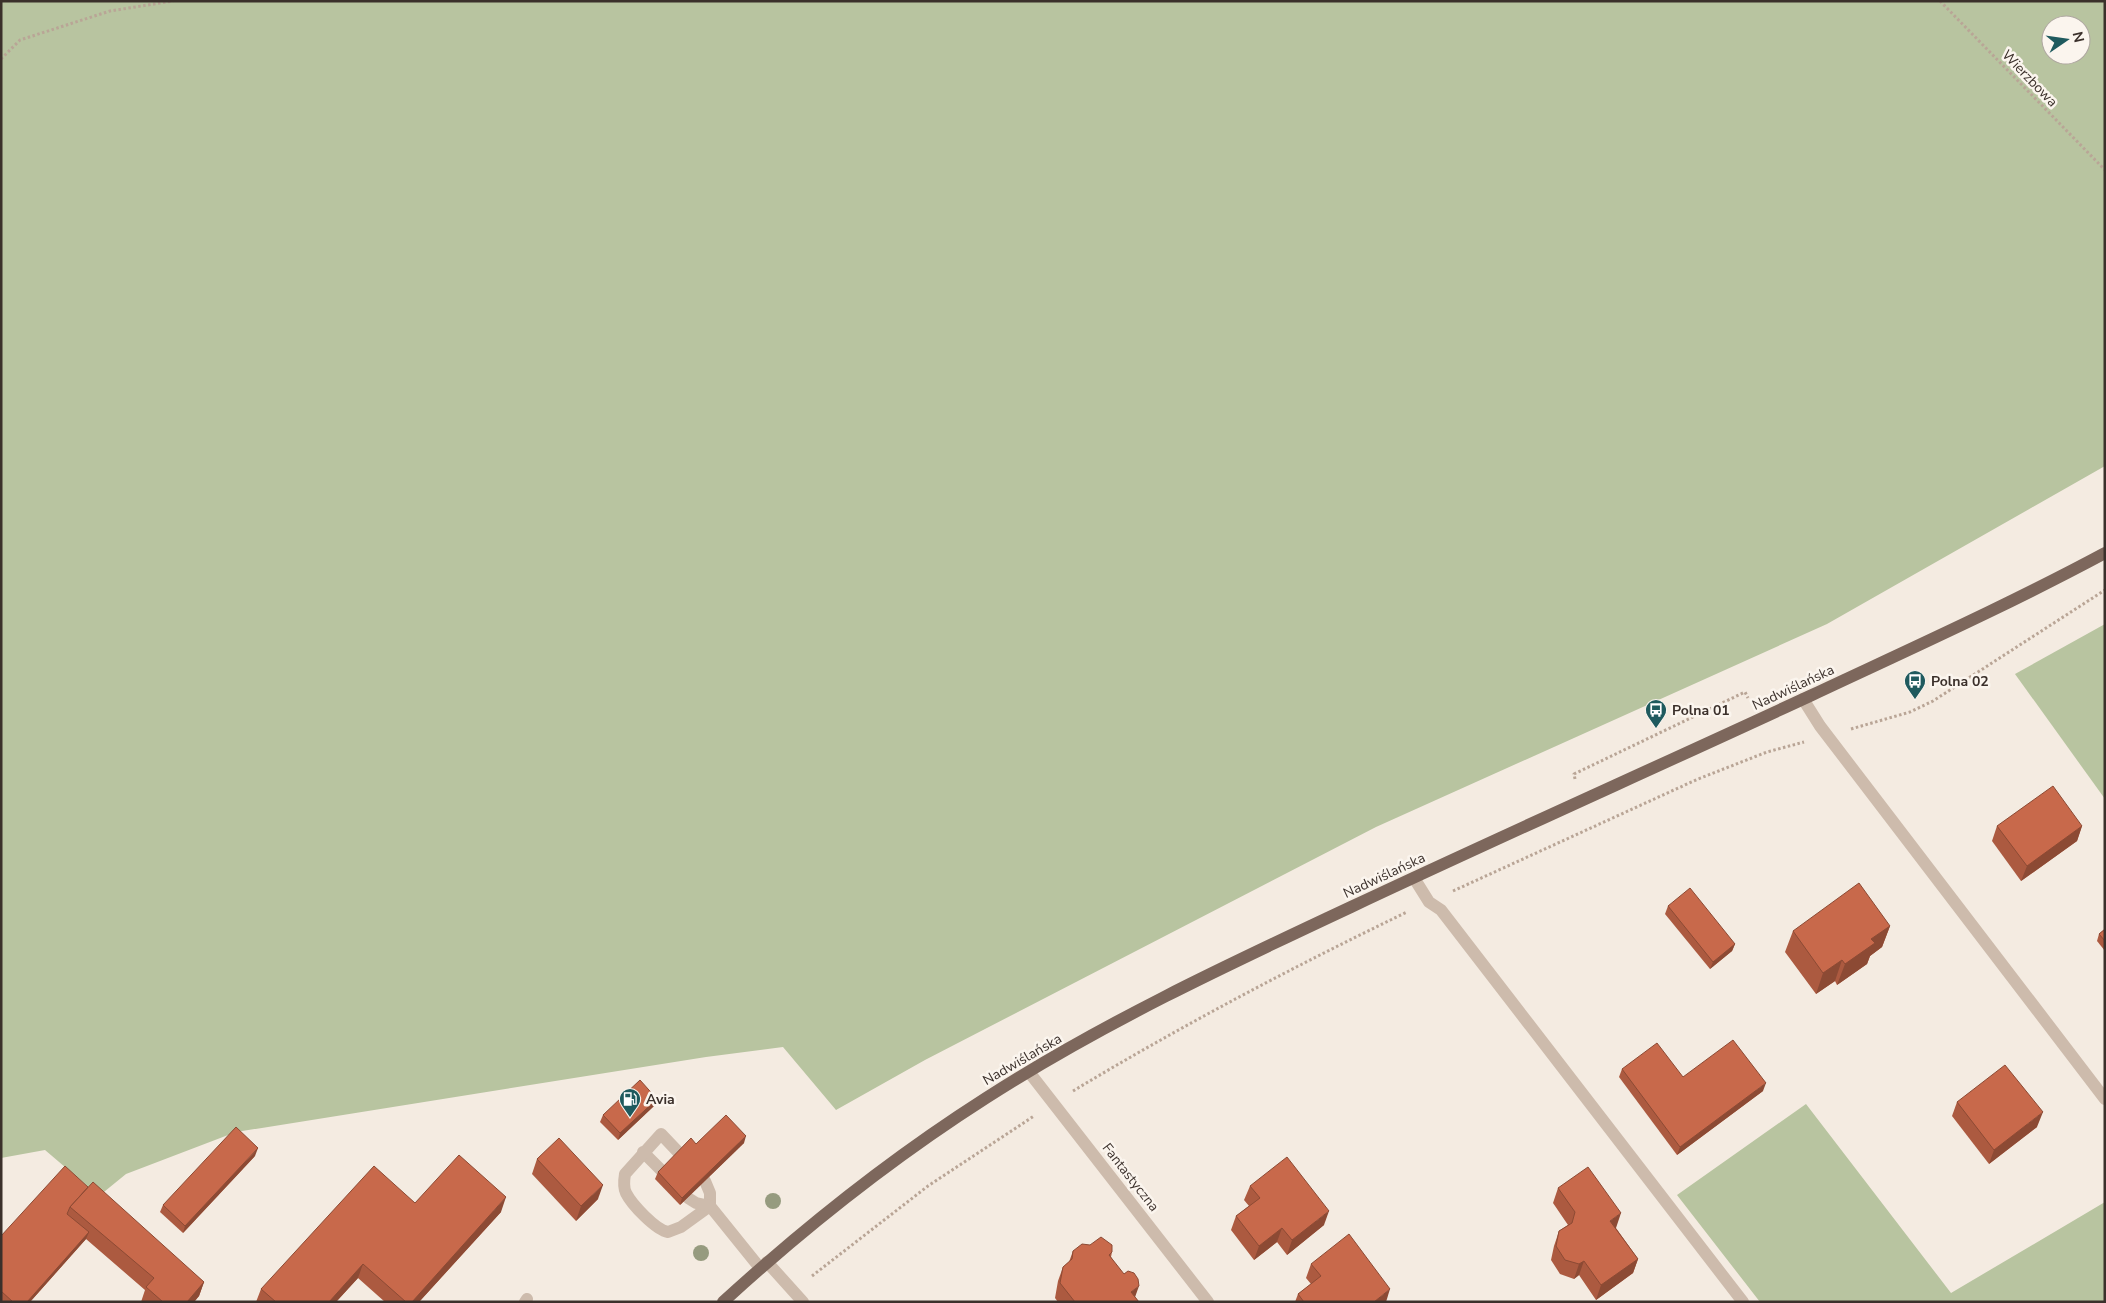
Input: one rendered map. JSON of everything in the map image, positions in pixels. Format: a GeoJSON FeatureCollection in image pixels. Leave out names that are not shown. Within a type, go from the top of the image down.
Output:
{"type":"FeatureCollection","features":[{"type":"Feature","properties":{"kind":"main road","name":"Nadwiślańska"},"geometry":{"type":"LineString","coordinates":[[723,1302],[842,1200],[918,1144],[1029,1072],[1167,996],[1414,878],[1984,614],[2105,553]]}},
{"type":"Feature","properties":{"kind":"street"},"geometry":{"type":"LineString","coordinates":[[1803,699],[1820,726],[1829,735],[2105,1099]]}},
{"type":"Feature","properties":{"kind":"street"},"geometry":{"type":"LineString","coordinates":[[1414,878],[1430,902],[1441,910],[1743,1302]]}},
{"type":"Feature","properties":{"kind":"street","name":"Fantastyczna"},"geometry":{"type":"LineString","coordinates":[[1029,1072],[1208,1302]]}},
{"type":"Feature","properties":{"kind":"street"},"geometry":{"type":"LineString","coordinates":[[680,1154],[661,1134],[625,1174],[624,1187],[626,1194],[656,1228],[668,1232],[675,1230],[710,1206]]}},
{"type":"Feature","properties":{"kind":"street"},"geometry":{"type":"LineString","coordinates":[[644,1152],[662,1171]]}},
{"type":"Feature","properties":{"kind":"street"},"geometry":{"type":"LineString","coordinates":[[705,1181],[710,1193],[710,1206]]}},
{"type":"Feature","properties":{"kind":"street"},"geometry":{"type":"LineString","coordinates":[[688,1198],[696,1203],[710,1206],[764,1265],[803,1302]]}},
{"type":"Feature","properties":{"kind":"path"},"geometry":{"type":"LineString","coordinates":[[1,59],[20,40],[110,10],[173,1]]}},
{"type":"Feature","properties":{"kind":"path","name":"Wierzbowa"},"geometry":{"type":"LineString","coordinates":[[1940,1],[2105,170]]}},
{"type":"Feature","properties":{"kind":"green space"},"geometry":{"type":"Polygon","coordinates":[[[1,1],[2105,1],[2105,466],[1827,624],[1376,827],[925,1060],[836,1110],[783,1047],[706,1057],[236,1132],[126,1174],[99,1196],[45,1150],[1,1158],[1,1]]]}},
{"type":"Feature","properties":{"kind":"green space"},"geometry":{"type":"Polygon","coordinates":[[[2105,624],[2105,799],[2015,674],[2105,624]]]}},
{"type":"Feature","properties":{"kind":"green space"},"geometry":{"type":"Polygon","coordinates":[[[1806,1104],[1951,1293],[2105,1202],[2105,1302],[1760,1302],[1677,1195],[1806,1104]]]}},
{"type":"Feature","properties":{"kind":"building"},"geometry":{"type":"Polygon","coordinates":[[[2053,786],[2082,826],[2027,866],[1997,826],[2053,786]]]}},
{"type":"Feature","properties":{"kind":"building"},"geometry":{"type":"Polygon","coordinates":[[[1859,883],[1890,926],[1871,939],[1875,943],[1845,964],[1842,960],[1823,973],[1793,931],[1859,883]]]}},
{"type":"Feature","properties":{"kind":"building"},"geometry":{"type":"Polygon","coordinates":[[[1690,888],[1735,944],[1713,962],[1668,906],[1690,888]]]}},
{"type":"Feature","properties":{"kind":"building"},"geometry":{"type":"Polygon","coordinates":[[[2105,929],[2105,941],[2099,934],[2105,929]]]}},
{"type":"Feature","properties":{"kind":"building"},"geometry":{"type":"Polygon","coordinates":[[[1733,1040],[1766,1083],[1680,1147],[1622,1069],[1657,1043],[1683,1077],[1733,1040]]]}},
{"type":"Feature","properties":{"kind":"building"},"geometry":{"type":"Polygon","coordinates":[[[2005,1065],[2043,1112],[1994,1150],[1957,1102],[2005,1065]]]}},
{"type":"Feature","properties":{"kind":"building"},"geometry":{"type":"Polygon","coordinates":[[[640,1080],[657,1099],[620,1133],[603,1115],[640,1080]]]}},
{"type":"Feature","properties":{"kind":"building"},"geometry":{"type":"Polygon","coordinates":[[[726,1115],[746,1136],[682,1198],[658,1172],[691,1138],[696,1144],[726,1115]]]}},
{"type":"Feature","properties":{"kind":"building"},"geometry":{"type":"Polygon","coordinates":[[[236,1127],[258,1148],[185,1226],[163,1205],[236,1127]]]}},
{"type":"Feature","properties":{"kind":"building"},"geometry":{"type":"Polygon","coordinates":[[[559,1138],[603,1185],[581,1206],[537,1159],[559,1138]]]}},
{"type":"Feature","properties":{"kind":"building"},"geometry":{"type":"Polygon","coordinates":[[[459,1155],[506,1197],[412,1302],[406,1302],[363,1264],[329,1302],[276,1302],[261,1289],[374,1166],[415,1203],[459,1155]]]}},
{"type":"Feature","properties":{"kind":"building"},"geometry":{"type":"Polygon","coordinates":[[[1287,1157],[1329,1211],[1292,1240],[1282,1228],[1259,1246],[1236,1216],[1260,1198],[1250,1186],[1287,1157]]]}},
{"type":"Feature","properties":{"kind":"building"},"geometry":{"type":"Polygon","coordinates":[[[65,1166],[88,1187],[70,1207],[67,1214],[89,1232],[27,1302],[13,1302],[1,1291],[1,1236],[65,1166]]]}},
{"type":"Feature","properties":{"kind":"building"},"geometry":{"type":"Polygon","coordinates":[[[1588,1167],[1621,1213],[1610,1221],[1638,1259],[1601,1285],[1584,1261],[1579,1264],[1565,1260],[1556,1246],[1559,1231],[1572,1223],[1575,1212],[1558,1188],[1588,1167]]]}},
{"type":"Feature","properties":{"kind":"building"},"geometry":{"type":"Polygon","coordinates":[[[93,1182],[204,1282],[187,1302],[163,1302],[146,1287],[154,1278],[70,1207],[93,1182]]]}},
{"type":"Feature","properties":{"kind":"building"},"geometry":{"type":"Polygon","coordinates":[[[1349,1234],[1390,1289],[1374,1302],[1304,1302],[1298,1294],[1321,1276],[1311,1264],[1349,1234]]]}},
{"type":"Feature","properties":{"kind":"building"},"geometry":{"type":"Polygon","coordinates":[[[1101,1237],[1112,1245],[1112,1252],[1109,1255],[1124,1274],[1128,1271],[1134,1273],[1138,1279],[1139,1286],[1131,1292],[1139,1302],[1075,1302],[1060,1283],[1063,1267],[1072,1259],[1073,1251],[1082,1244],[1090,1245],[1101,1237]]]}},
{"type":"Feature","properties":{"kind":"place","name":"Polna 02"},"geometry":{"type":"Point","coordinates":[1915,700]}},
{"type":"Feature","properties":{"kind":"place","name":"Polna 01"},"geometry":{"type":"Point","coordinates":[1656,729]}},
{"type":"Feature","properties":{"kind":"place","name":"Avia"},"geometry":{"type":"Point","coordinates":[630,1118]}}]}
